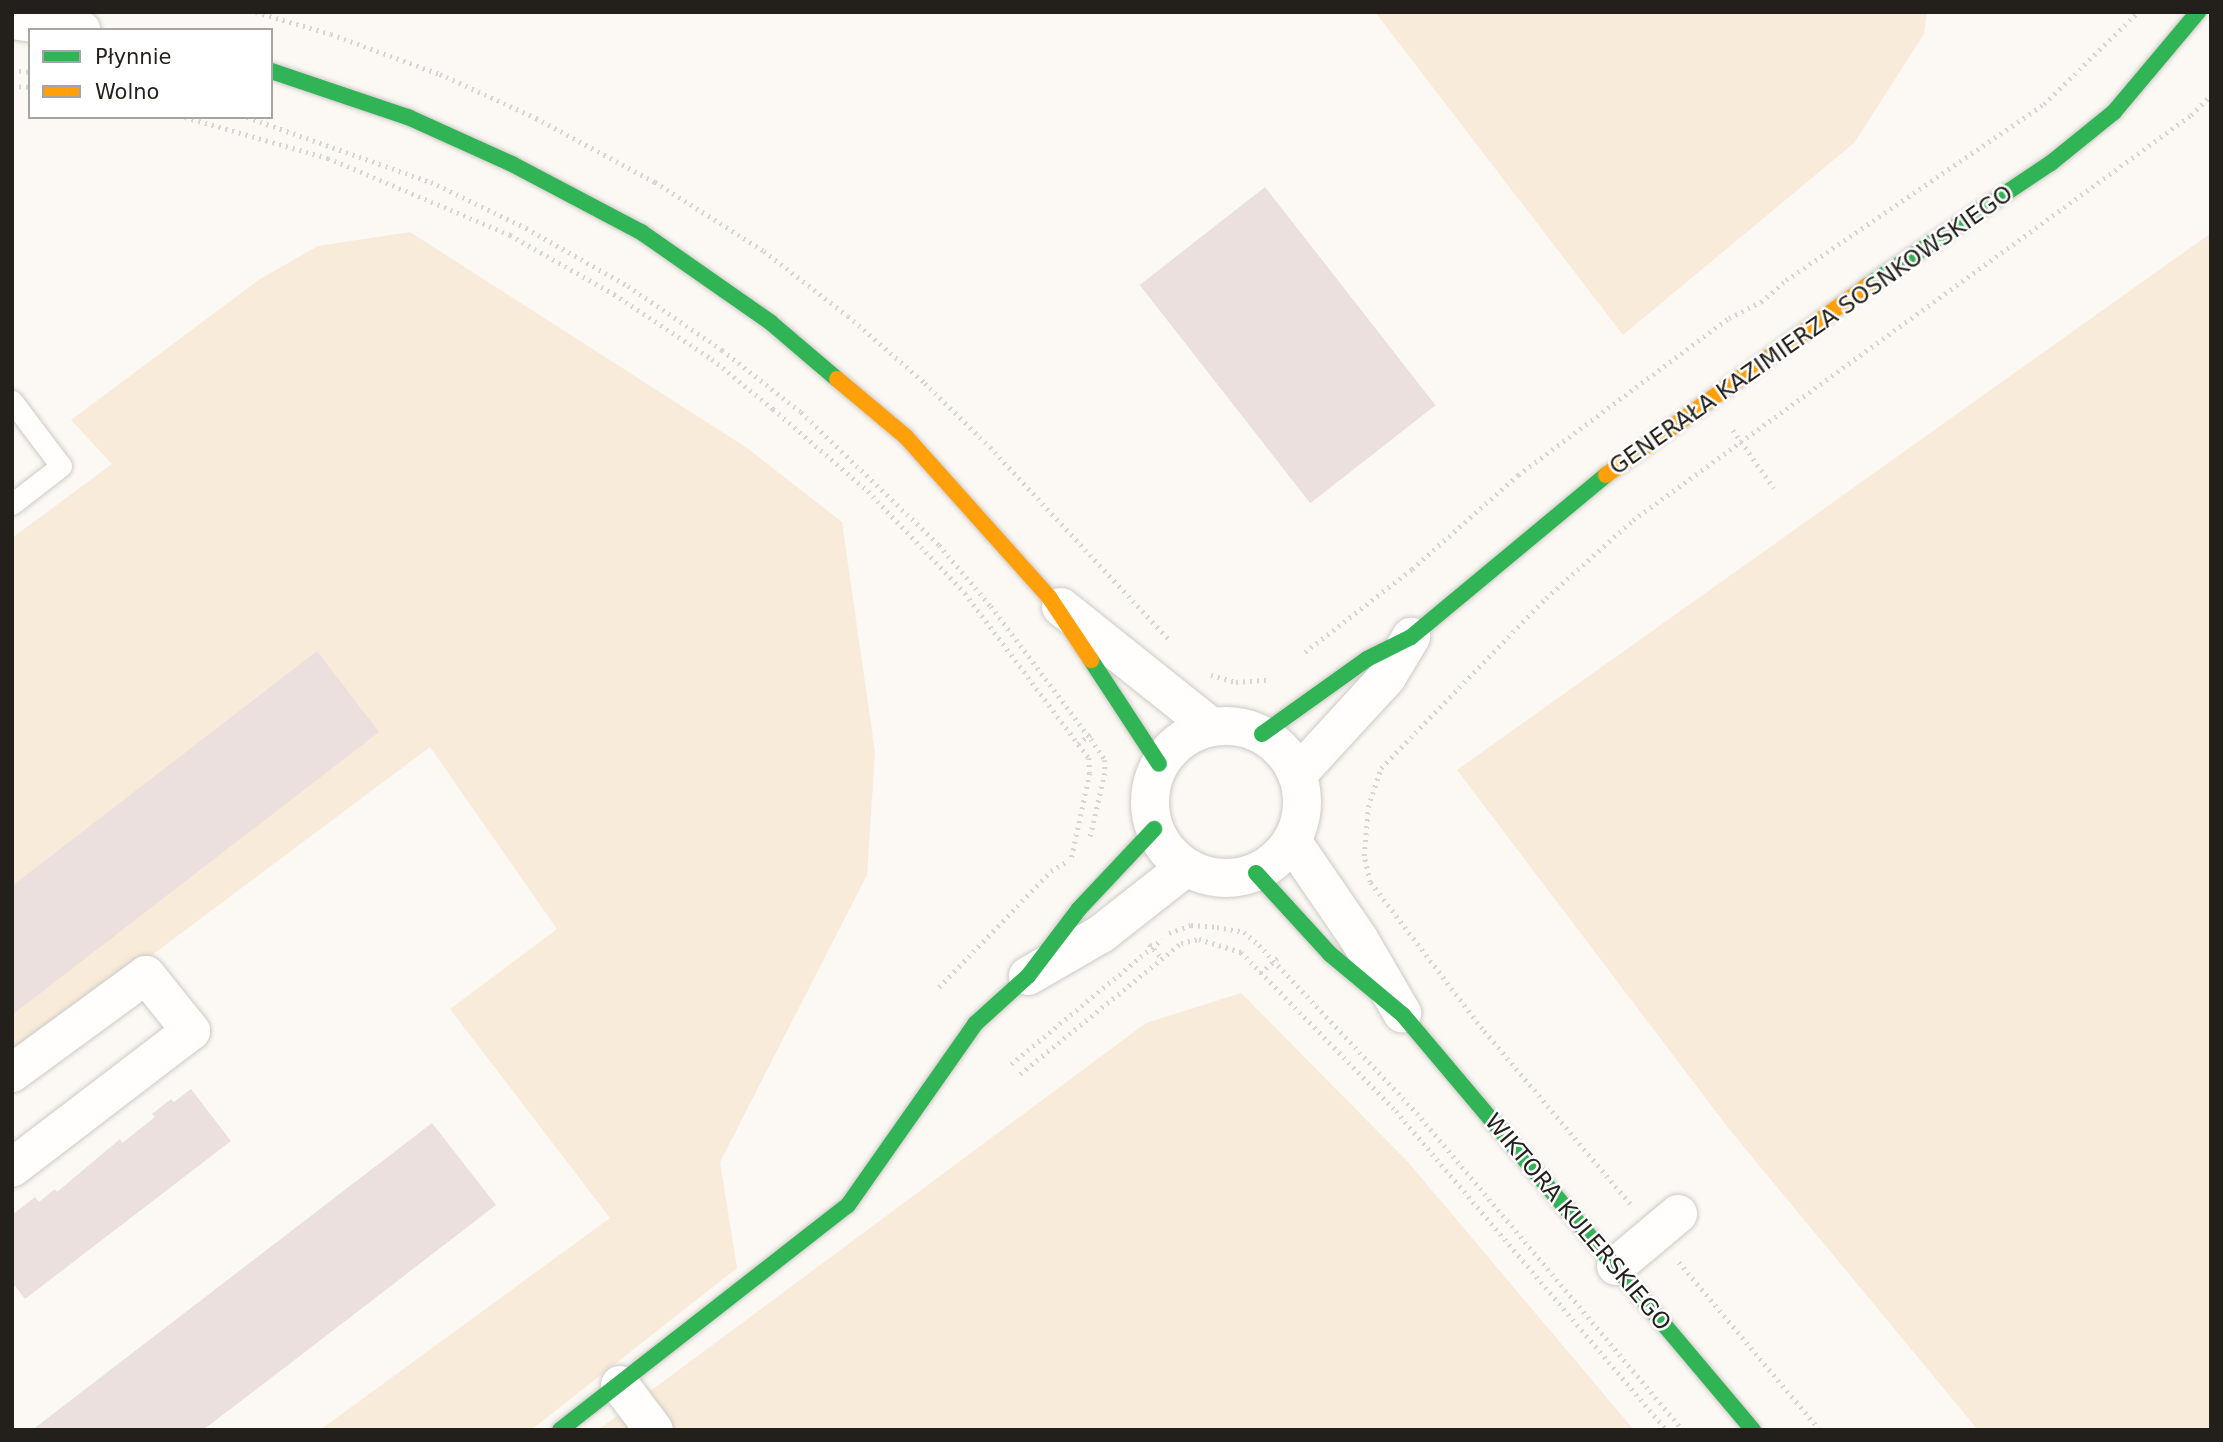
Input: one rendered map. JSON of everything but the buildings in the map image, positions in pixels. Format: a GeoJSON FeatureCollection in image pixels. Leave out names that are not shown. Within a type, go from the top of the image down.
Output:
{"type":"FeatureCollection","features":[{"type":"Feature","properties":{"kind":"street","name":"GENERAŁA KAZIMIERZA SOSNKOWSKIEGO"},"geometry":{"type":"LineString","coordinates":[[1262,734],[1367,659],[1411,637],[1586,489],[1709,398],[1843,302],[2051,163],[2114,112],[2198,12]]}},
{"type":"Feature","properties":{"kind":"street"},"geometry":{"type":"LineString","coordinates":[[12,20],[67,28]]}},
{"type":"Feature","properties":{"kind":"street"},"geometry":{"type":"LineString","coordinates":[[273,72],[408,117],[512,164],[641,232],[770,323],[906,437],[1049,597],[1159,764]]}},
{"type":"Feature","properties":{"kind":"street"},"geometry":{"type":"LineString","coordinates":[[1049,597],[1210,726]]}},
{"type":"Feature","properties":{"kind":"street","name":"GENERAŁA KAZIMIERZA SOSNKOWSKIEGO"},"geometry":{"type":"LineString","coordinates":[[1297,775],[1387,677],[1411,637]]}},
{"type":"Feature","properties":{"kind":"street"},"geometry":{"type":"LineString","coordinates":[[1210,726],[1237,726],[1262,734],[1283,751],[1297,775],[1301,818],[1292,841],[1276,859],[1255,873],[1232,878],[1208,877],[1186,867],[1167,852],[1154,829],[1149,803],[1159,764],[1185,736],[1210,726]]}},
{"type":"Feature","properties":{"kind":"street"},"geometry":{"type":"LineString","coordinates":[[1121,902],[1115,873],[1154,829]]}},
{"type":"Feature","properties":{"kind":"street","name":"WIKTORA KULERSKIEGO"},"geometry":{"type":"LineString","coordinates":[[1292,841],[1359,939],[1403,1015]]}},
{"type":"Feature","properties":{"kind":"street"},"geometry":{"type":"LineString","coordinates":[[560,1430],[848,1205],[975,1024],[1028,976],[1101,934],[1121,902],[1186,867]]}},
{"type":"Feature","properties":{"kind":"street","name":"WIKTORA KULERSKIEGO"},"geometry":{"type":"LineString","coordinates":[[1255,873],[1331,954],[1403,1015],[1753,1430]]}},
{"type":"Feature","properties":{"kind":"street"},"geometry":{"type":"LineString","coordinates":[[12,1073],[146,975],[191,1031],[12,1168]]}},
{"type":"Feature","properties":{"kind":"street"},"geometry":{"type":"LineString","coordinates":[[1616,1266],[1666,1224]]}},
{"type":"Feature","properties":{"kind":"street"},"geometry":{"type":"LineString","coordinates":[[620,1385],[654,1430]]}},
{"type":"Feature","properties":{"kind":"lane"},"geometry":{"type":"LineString","coordinates":[[12,401],[61,466],[12,504]]}},
{"type":"Feature","properties":{"kind":"path"},"geometry":{"type":"LineString","coordinates":[[1298,658],[1412,569],[1518,475],[1729,317],[1761,302],[1786,280],[2044,104],[2138,12]]}},
{"type":"Feature","properties":{"kind":"path"},"geometry":{"type":"LineString","coordinates":[[1820,1430],[1666,1224],[1482,1029],[1370,882],[1364,856],[1368,807],[1381,768],[1546,598],[1633,520],[2191,115],[2211,95]]}},
{"type":"Feature","properties":{"kind":"path"},"geometry":{"type":"LineString","coordinates":[[192,119],[328,158],[510,235],[625,301],[712,359],[773,409],[868,491],[965,593],[1089,758],[1090,773],[1070,860],[1051,871],[939,987]]}},
{"type":"Feature","properties":{"kind":"path"},"geometry":{"type":"LineString","coordinates":[[253,119],[431,182],[526,228],[628,286],[801,412],[939,545],[991,606],[1091,739],[1105,760],[1105,773],[1088,833],[1094,852],[1115,873]]}},
{"type":"Feature","properties":{"kind":"path"},"geometry":{"type":"LineString","coordinates":[[1709,398],[1774,488]]}},
{"type":"Feature","properties":{"kind":"path"},"geometry":{"type":"LineString","coordinates":[[1205,673],[1236,682],[1267,681],[1277,674]]}},
{"type":"Feature","properties":{"kind":"path"},"geometry":{"type":"LineString","coordinates":[[1070,860],[1121,902],[1171,931]]}},
{"type":"Feature","properties":{"kind":"path"},"geometry":{"type":"LineString","coordinates":[[1121,902],[1163,959]]}},
{"type":"Feature","properties":{"kind":"path"},"geometry":{"type":"LineString","coordinates":[[1011,1064],[1171,931],[1191,925],[1244,932],[1417,1113],[1683,1430]]}},
{"type":"Feature","properties":{"kind":"path"},"geometry":{"type":"LineString","coordinates":[[1020,1074],[1181,943],[1199,939],[1223,943],[1241,952],[1396,1111],[1667,1430]]}},
{"type":"Feature","properties":{"kind":"shaded area"},"geometry":{"type":"Polygon","coordinates":[[[1375,12],[1927,12],[1924,34],[1854,143],[1623,335],[1375,12]]]}},
{"type":"Feature","properties":{"kind":"shaded area"},"geometry":{"type":"Polygon","coordinates":[[[410,232],[747,448],[842,522],[875,752],[867,875],[720,1162],[737,1268],[531,1430],[320,1430],[610,1218],[450,1009],[557,929],[430,747],[12,1060],[12,538],[112,464],[71,420],[260,279],[318,246],[410,232]]]}},
{"type":"Feature","properties":{"kind":"shaded area"},"geometry":{"type":"Polygon","coordinates":[[[2211,233],[2211,1430],[1978,1430],[1729,1129],[1457,770],[2211,233]]]}},
{"type":"Feature","properties":{"kind":"shaded area"},"geometry":{"type":"Polygon","coordinates":[[[1241,993],[1408,1162],[1634,1430],[598,1430],[1146,1023],[1241,993]]]}},
{"type":"Feature","properties":{"kind":"traffic: fast"},"geometry":{"type":"LineString","coordinates":[[1867,286],[2051,163],[2114,112],[2198,12]]}},
{"type":"Feature","properties":{"kind":"traffic: fast"},"geometry":{"type":"LineString","coordinates":[[273,72],[408,117],[512,164],[641,232],[770,322],[837,379]]}},
{"type":"Feature","properties":{"kind":"traffic: fast"},"geometry":{"type":"LineString","coordinates":[[1262,734],[1367,659],[1411,637],[1606,475]]}},
{"type":"Feature","properties":{"kind":"traffic: fast"},"geometry":{"type":"LineString","coordinates":[[1091,660],[1159,764]]}},
{"type":"Feature","properties":{"kind":"traffic: fast"},"geometry":{"type":"LineString","coordinates":[[560,1430],[848,1205],[975,1024],[1028,976],[1079,909],[1154,829]]}},
{"type":"Feature","properties":{"kind":"traffic: fast"},"geometry":{"type":"LineString","coordinates":[[1256,873],[1330,954],[1403,1015],[1753,1430]]}},
{"type":"Feature","properties":{"kind":"traffic: slow"},"geometry":{"type":"LineString","coordinates":[[1606,475],[1867,286]]}},
{"type":"Feature","properties":{"kind":"traffic: slow"},"geometry":{"type":"LineString","coordinates":[[837,379],[906,437],[1049,597],[1091,660]]}}]}
